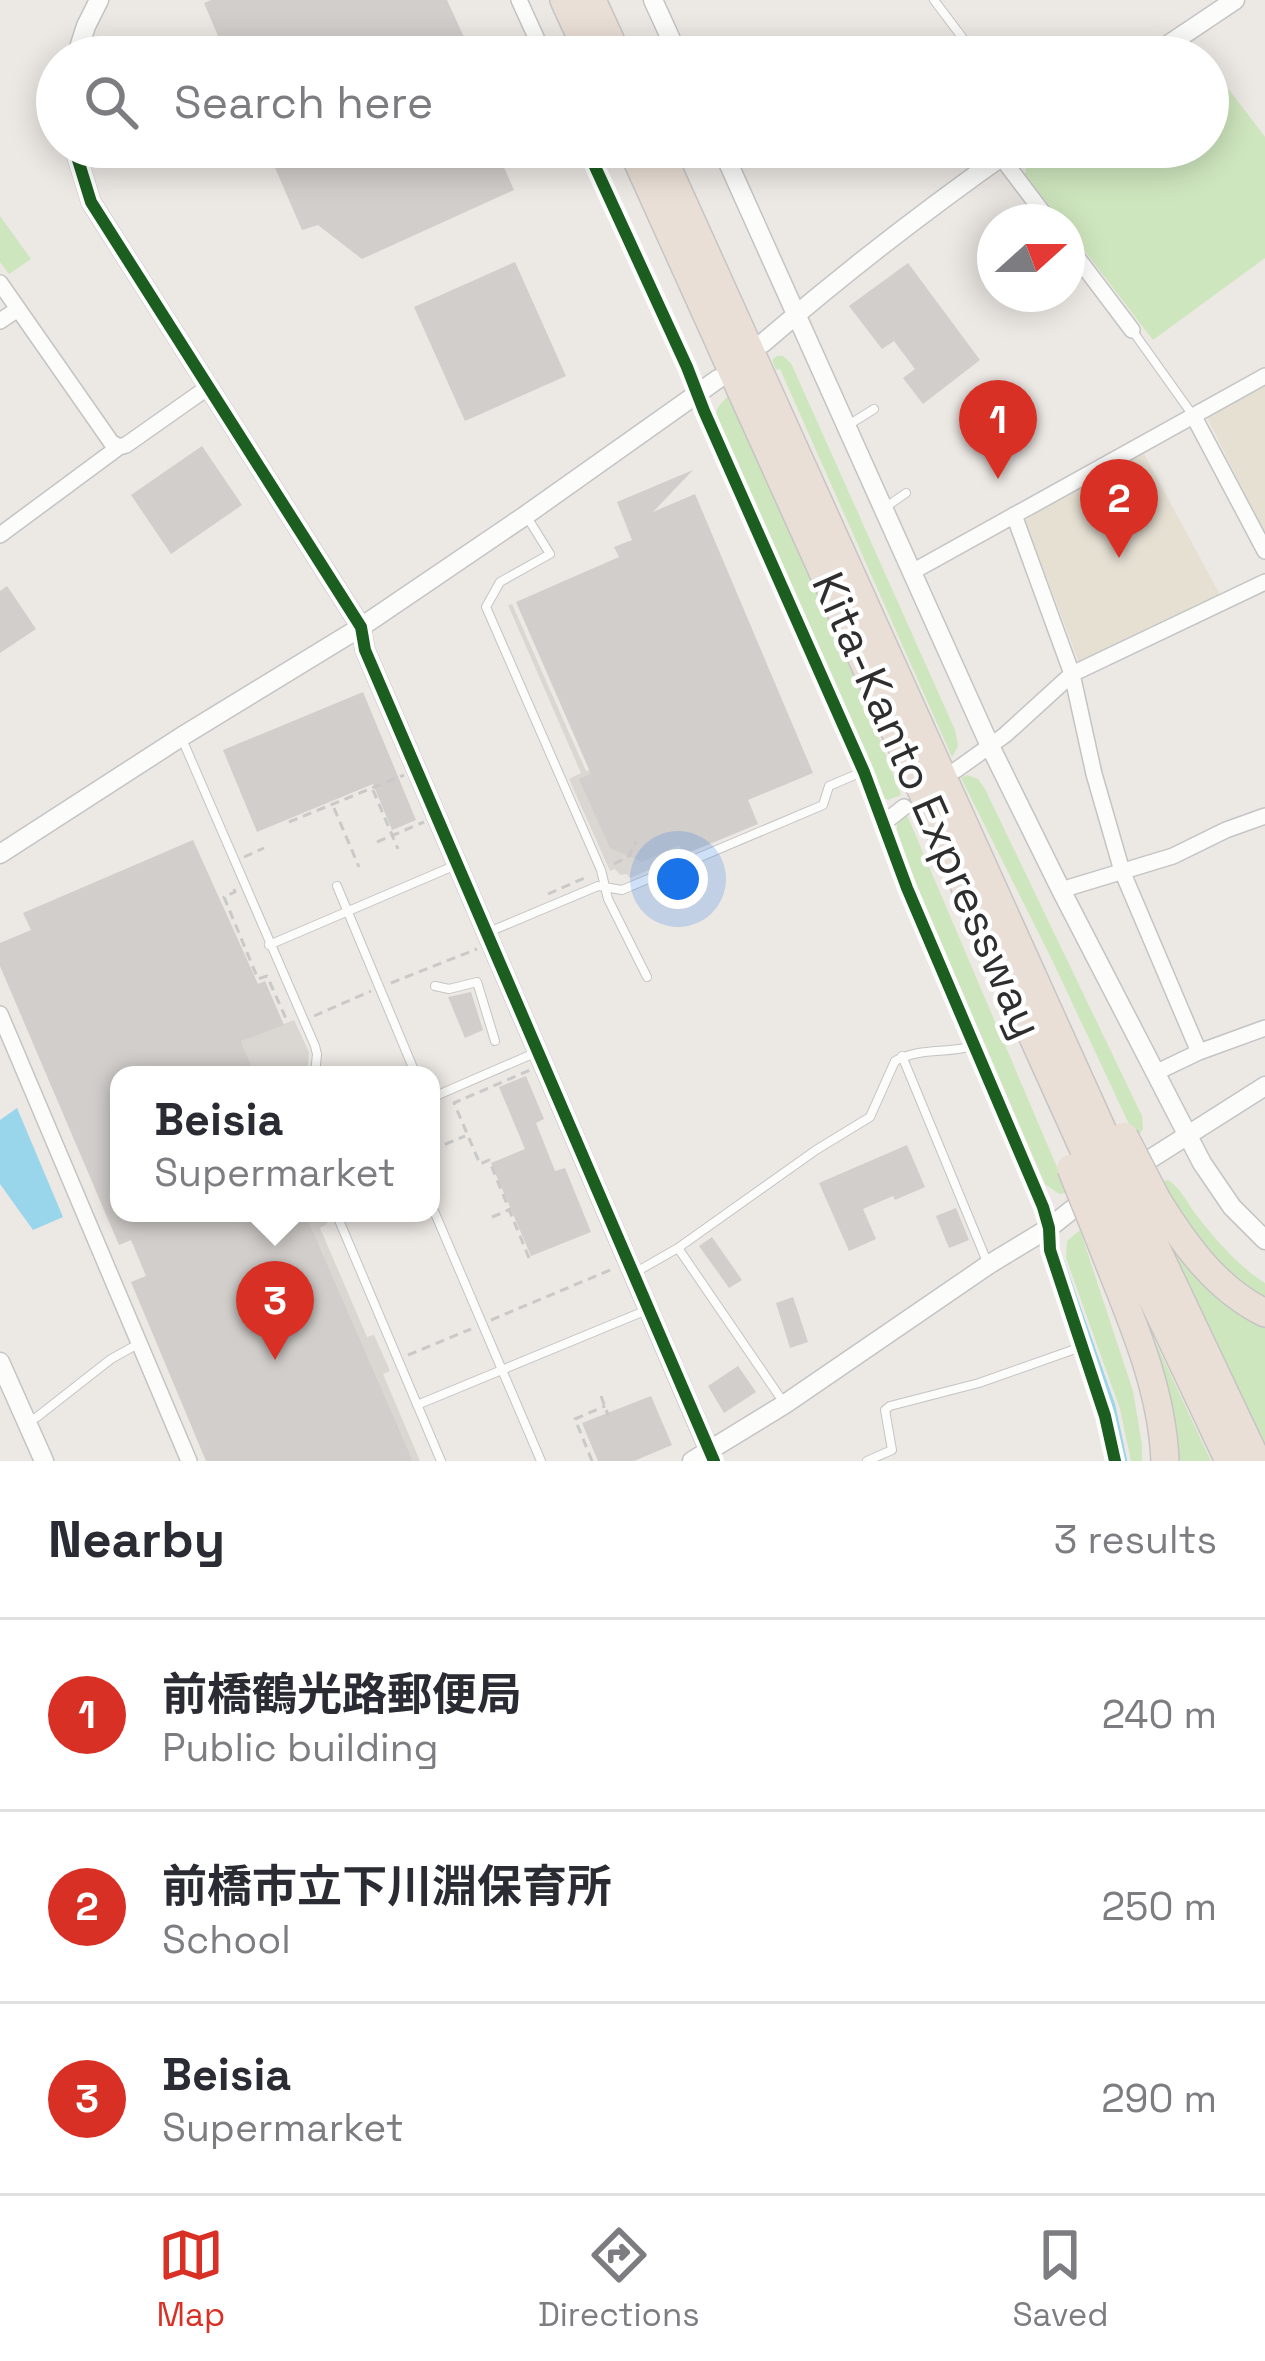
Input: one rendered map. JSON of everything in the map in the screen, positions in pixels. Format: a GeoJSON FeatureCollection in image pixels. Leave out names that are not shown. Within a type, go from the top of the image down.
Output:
{"type":"FeatureCollection","features":[{"type":"Feature","properties":{"kind":"highway"},"geometry":{"type":"LineString","coordinates":[[564,0],[580,36]]}},
{"type":"Feature","properties":{"kind":"highway"},"geometry":{"type":"LineString","coordinates":[[592,0],[608,36]]}},
{"type":"Feature","properties":{"kind":"highway","name":"Kita-Kanto Expressway"},"geometry":{"type":"LineString","coordinates":[[640,168],[957,869],[1028,1063],[1098,1152]]}},
{"type":"Feature","properties":{"kind":"highway","name":"Kita-Kanto Expressway"},"geometry":{"type":"LineString","coordinates":[[667,168],[968,834],[1098,1152]]}},
{"type":"Feature","properties":{"kind":"highway"},"geometry":{"type":"LineString","coordinates":[[1098,1152],[1229,1461]]}},
{"type":"Feature","properties":{"kind":"highway"},"geometry":{"type":"LineString","coordinates":[[1098,1152],[1128,1219],[1257,1461]]}},
{"type":"Feature","properties":{"kind":"highway"},"geometry":{"type":"LineString","coordinates":[[1128,1219],[1195,1256],[1234,1294],[1265,1313]]}},
{"type":"Feature","properties":{"kind":"highway"},"geometry":{"type":"LineString","coordinates":[[1128,1219],[1165,1461]]}},
{"type":"Feature","properties":{"kind":"street"},"geometry":{"type":"LineString","coordinates":[[83,36],[99,0]]}},
{"type":"Feature","properties":{"kind":"street"},"geometry":{"type":"LineString","coordinates":[[519,0],[535,36]]}},
{"type":"Feature","properties":{"kind":"street"},"geometry":{"type":"LineString","coordinates":[[653,0],[669,36]]}},
{"type":"Feature","properties":{"kind":"street"},"geometry":{"type":"LineString","coordinates":[[1181,36],[1235,0]]}},
{"type":"Feature","properties":{"kind":"street"},"geometry":{"type":"LineString","coordinates":[[80,168],[91,202],[361,627],[365,650],[625,1270],[649,1309],[705,1457],[1074,1208]]}},
{"type":"Feature","properties":{"kind":"street"},"geometry":{"type":"LineString","coordinates":[[596,168],[864,772],[1043,1207],[1050,1250],[1105,1416],[1114,1461]]}},
{"type":"Feature","properties":{"kind":"street"},"geometry":{"type":"LineString","coordinates":[[730,168],[990,746],[1061,890],[1202,1163],[1232,1207],[1265,1240]]}},
{"type":"Feature","properties":{"kind":"street"},"geometry":{"type":"LineString","coordinates":[[763,343],[913,220],[986,168]]}},
{"type":"Feature","properties":{"kind":"street"},"geometry":{"type":"LineString","coordinates":[[1018,168],[1039,204]]}},
{"type":"Feature","properties":{"kind":"street"},"geometry":{"type":"LineString","coordinates":[[1085,268],[1132,330]]}},
{"type":"Feature","properties":{"kind":"street"},"geometry":{"type":"LineString","coordinates":[[0,283],[119,447]]}},
{"type":"Feature","properties":{"kind":"street"},"geometry":{"type":"LineString","coordinates":[[0,322],[18,309]]}},
{"type":"Feature","properties":{"kind":"street"},"geometry":{"type":"LineString","coordinates":[[912,572],[1265,376]]}},
{"type":"Feature","properties":{"kind":"street"},"geometry":{"type":"LineString","coordinates":[[0,854],[361,627],[718,379]]}},
{"type":"Feature","properties":{"kind":"street"},"geometry":{"type":"LineString","coordinates":[[0,509],[6,530],[207,388]]}},
{"type":"Feature","properties":{"kind":"street"},"geometry":{"type":"LineString","coordinates":[[1193,415],[1265,551]]}},
{"type":"Feature","properties":{"kind":"street"},"geometry":{"type":"LineString","coordinates":[[1014,515],[1072,674],[1122,871],[1198,1052]]}},
{"type":"Feature","properties":{"kind":"street"},"geometry":{"type":"LineString","coordinates":[[956,770],[1072,674],[1265,582]]}},
{"type":"Feature","properties":{"kind":"street"},"geometry":{"type":"LineString","coordinates":[[885,822],[904,808]]}},
{"type":"Feature","properties":{"kind":"street"},"geometry":{"type":"LineString","coordinates":[[1061,890],[1173,856],[1265,816]]}},
{"type":"Feature","properties":{"kind":"street"},"geometry":{"type":"LineString","coordinates":[[0,1014],[189,1461]]}},
{"type":"Feature","properties":{"kind":"street"},"geometry":{"type":"LineString","coordinates":[[1155,1073],[1265,1028]]}},
{"type":"Feature","properties":{"kind":"street"},"geometry":{"type":"LineString","coordinates":[[1147,1161],[1265,1086]]}},
{"type":"Feature","properties":{"kind":"street"},"geometry":{"type":"LineString","coordinates":[[0,1362],[44,1461]]}},
{"type":"Feature","properties":{"kind":"lane"},"geometry":{"type":"LineString","coordinates":[[934,0],[961,36]]}},
{"type":"Feature","properties":{"kind":"lane"},"geometry":{"type":"LineString","coordinates":[[1132,330],[1193,415]]}},
{"type":"Feature","properties":{"kind":"lane"},"geometry":{"type":"LineString","coordinates":[[847,427],[874,409]]}},
{"type":"Feature","properties":{"kind":"lane"},"geometry":{"type":"LineString","coordinates":[[883,510],[906,493]]}},
{"type":"Feature","properties":{"kind":"lane"},"geometry":{"type":"LineString","coordinates":[[526,515],[550,554],[500,582],[486,607],[601,870],[608,899],[647,976]]}},
{"type":"Feature","properties":{"kind":"lane"},"geometry":{"type":"LineString","coordinates":[[181,737],[315,1046],[316,1066]]}},
{"type":"Feature","properties":{"kind":"lane"},"geometry":{"type":"LineString","coordinates":[[486,933],[598,886],[622,890],[823,805],[829,786],[864,772]]}},
{"type":"Feature","properties":{"kind":"lane"},"geometry":{"type":"LineString","coordinates":[[269,945],[458,864]]}},
{"type":"Feature","properties":{"kind":"lane"},"geometry":{"type":"LineString","coordinates":[[337,886],[412,1066]]}},
{"type":"Feature","properties":{"kind":"lane"},"geometry":{"type":"LineString","coordinates":[[435,986],[449,989],[477,982],[495,1041]]}},
{"type":"Feature","properties":{"kind":"lane"},"geometry":{"type":"LineString","coordinates":[[625,1270],[678,1248],[870,1117],[895,1061],[902,1056],[955,1052],[974,1045]]}},
{"type":"Feature","properties":{"kind":"lane"},"geometry":{"type":"LineString","coordinates":[[902,1056],[988,1265]]}},
{"type":"Feature","properties":{"kind":"lane"},"geometry":{"type":"LineString","coordinates":[[440,1095],[535,1060]]}},
{"type":"Feature","properties":{"kind":"lane"},"geometry":{"type":"LineString","coordinates":[[341,1222],[440,1461]]}},
{"type":"Feature","properties":{"kind":"lane"},"geometry":{"type":"LineString","coordinates":[[439,1222],[542,1461]]}},
{"type":"Feature","properties":{"kind":"lane"},"geometry":{"type":"LineString","coordinates":[[678,1248],[785,1404]]}},
{"type":"Feature","properties":{"kind":"lane"},"geometry":{"type":"LineString","coordinates":[[417,1406],[649,1309]]}},
{"type":"Feature","properties":{"kind":"lane"},"geometry":{"type":"LineString","coordinates":[[26,1422],[138,1344]]}},
{"type":"Feature","properties":{"kind":"lane"},"geometry":{"type":"LineString","coordinates":[[867,1461],[893,1448],[884,1417],[890,1406],[979,1383],[1082,1346]]}},
{"type":"Feature","properties":{"kind":"path"},"geometry":{"type":"LineString","coordinates":[[289,822],[405,774]]}},
{"type":"Feature","properties":{"kind":"path"},"geometry":{"type":"LineString","coordinates":[[372,788],[398,849]]}},
{"type":"Feature","properties":{"kind":"path"},"geometry":{"type":"LineString","coordinates":[[333,804],[359,867]]}},
{"type":"Feature","properties":{"kind":"path"},"geometry":{"type":"LineString","coordinates":[[377,842],[426,821]]}},
{"type":"Feature","properties":{"kind":"path"},"geometry":{"type":"LineString","coordinates":[[541,897],[629,856],[636,842]]}},
{"type":"Feature","properties":{"kind":"path"},"geometry":{"type":"LineString","coordinates":[[230,878],[235,892],[224,897],[259,979],[267,976],[288,1023]]}},
{"type":"Feature","properties":{"kind":"path"},"geometry":{"type":"LineString","coordinates":[[530,1258],[489,1160],[479,1164],[454,1103],[535,1060]]}},
{"type":"Feature","properties":{"kind":"path"},"geometry":{"type":"LineString","coordinates":[[440,1146],[467,1135]]}},
{"type":"Feature","properties":{"kind":"path"},"geometry":{"type":"LineString","coordinates":[[492,1217],[510,1210]]}},
{"type":"Feature","properties":{"kind":"path"},"geometry":{"type":"LineString","coordinates":[[398,1360],[625,1270]]}},
{"type":"Feature","properties":{"kind":"path"},"geometry":{"type":"LineString","coordinates":[[601,1396],[608,1414]]}},
{"type":"Feature","properties":{"kind":"path"},"geometry":{"type":"LineString","coordinates":[[592,1461],[575,1419],[605,1406]]}},
{"type":"Feature","properties":{"kind":"shaded area"},"geometry":{"type":"Polygon","coordinates":[[[1265,383],[1265,535],[1206,415],[1265,383]]]}},
{"type":"Feature","properties":{"kind":"shaded area"},"geometry":{"type":"Polygon","coordinates":[[[1143,452],[1220,595],[1079,662],[1025,521],[1143,452]]]}},
{"type":"Feature","properties":{"kind":"shaded area"},"geometry":{"type":"Polygon","coordinates":[[[512,604],[586,771],[675,835],[684,855],[630,878],[610,871],[569,779],[581,773],[508,605],[512,604]]]}},
{"type":"Feature","properties":{"kind":"shaded area"},"geometry":{"type":"Polygon","coordinates":[[[294,1020],[309,1052],[308,1066],[251,1066],[241,1041],[294,1020]]]}},
{"type":"Feature","properties":{"kind":"shaded area"},"geometry":{"type":"Polygon","coordinates":[[[309,1222],[326,1222],[320,1228],[367,1337],[374,1335],[390,1371],[383,1374],[420,1461],[413,1461],[309,1222]]]}},
{"type":"Feature","properties":{"kind":"green space"},"geometry":{"type":"Polygon","coordinates":[[[1229,90],[1265,137],[1265,258],[1153,340],[1085,251],[1085,204],[1048,204],[1025,174],[1026,168],[1229,168],[1229,90]]]}},
{"type":"Feature","properties":{"kind":"green space"},"geometry":{"type":"Polygon","coordinates":[[[0,216],[31,259],[9,274],[0,262],[0,216]]]}},
{"type":"Feature","properties":{"kind":"green space"},"geometry":{"type":"Polygon","coordinates":[[[777,356],[791,363],[955,730],[958,746],[952,757],[780,369],[776,370],[772,360],[777,356]]]}},
{"type":"Feature","properties":{"kind":"green space"},"geometry":{"type":"Polygon","coordinates":[[[728,396],[858,686],[901,795],[888,800],[882,797],[715,417],[728,396]]]}},
{"type":"Feature","properties":{"kind":"green space"},"geometry":{"type":"Polygon","coordinates":[[[967,775],[985,789],[1142,1116],[1143,1129],[1136,1139],[961,778],[967,775]]]}},
{"type":"Feature","properties":{"kind":"green space"},"geometry":{"type":"Polygon","coordinates":[[[907,815],[1068,1193],[1059,1194],[1045,1184],[915,882],[897,830],[907,815]]]}},
{"type":"Feature","properties":{"kind":"green space"},"geometry":{"type":"Polygon","coordinates":[[[1168,1180],[1228,1252],[1265,1283],[1265,1298],[1206,1247],[1161,1182],[1168,1180]]]}},
{"type":"Feature","properties":{"kind":"green space"},"geometry":{"type":"Polygon","coordinates":[[[1080,1230],[1133,1391],[1142,1461],[1131,1461],[1120,1409],[1066,1258],[1067,1241],[1080,1230]]]}},
{"type":"Feature","properties":{"kind":"green space"},"geometry":{"type":"Polygon","coordinates":[[[1166,1234],[1265,1322],[1265,1447],[1166,1234]]]}},
{"type":"Feature","properties":{"kind":"green space"},"geometry":{"type":"Polygon","coordinates":[[[1139,1307],[1211,1461],[1172,1461],[1139,1307]]]}},
{"type":"Feature","properties":{"kind":"water"},"geometry":{"type":"Polygon","coordinates":[[[17,1108],[63,1217],[33,1230],[0,1184],[0,1120],[17,1108]]]}},
{"type":"Feature","properties":{"kind":"building"},"geometry":{"type":"Polygon","coordinates":[[[447,0],[463,36],[218,36],[204,3],[447,0]]]}},
{"type":"Feature","properties":{"kind":"building"},"geometry":{"type":"Polygon","coordinates":[[[275,168],[504,168],[514,190],[362,259],[318,225],[302,230],[275,168]]]}},
{"type":"Feature","properties":{"kind":"building"},"geometry":{"type":"Polygon","coordinates":[[[515,262],[566,376],[465,421],[414,307],[515,262]]]}},
{"type":"Feature","properties":{"kind":"building"},"geometry":{"type":"Polygon","coordinates":[[[908,263],[980,360],[923,404],[903,378],[915,369],[894,341],[882,349],[849,306],[908,263]]]}},
{"type":"Feature","properties":{"kind":"building"},"geometry":{"type":"Polygon","coordinates":[[[202,446],[242,505],[171,554],[131,495],[202,446]]]}},
{"type":"Feature","properties":{"kind":"building"},"geometry":{"type":"Polygon","coordinates":[[[693,470],[653,512],[695,494],[813,773],[748,800],[758,824],[683,855],[679,845],[642,862],[610,848],[579,779],[591,774],[516,602],[619,557],[614,547],[632,540],[617,502],[693,470]]]}},
{"type":"Feature","properties":{"kind":"building"},"geometry":{"type":"Polygon","coordinates":[[[7,586],[36,629],[0,653],[0,591],[7,586]]]}},
{"type":"Feature","properties":{"kind":"building"},"geometry":{"type":"Polygon","coordinates":[[[363,692],[416,820],[392,830],[373,784],[257,832],[223,750],[363,692]]]}},
{"type":"Feature","properties":{"kind":"building"},"geometry":{"type":"Polygon","coordinates":[[[193,840],[258,984],[265,981],[284,1025],[241,1041],[251,1066],[110,1066],[110,1222],[309,1222],[413,1461],[206,1461],[131,1282],[146,1276],[131,1240],[119,1245],[0,966],[0,943],[31,930],[23,913],[193,840]]]}},
{"type":"Feature","properties":{"kind":"building"},"geometry":{"type":"Polygon","coordinates":[[[471,992],[483,1030],[465,1038],[448,997],[471,992]]]}},
{"type":"Feature","properties":{"kind":"building"},"geometry":{"type":"Polygon","coordinates":[[[526,1076],[544,1119],[536,1123],[555,1171],[565,1168],[591,1232],[531,1256],[491,1163],[525,1149],[499,1087],[526,1076]]]}},
{"type":"Feature","properties":{"kind":"building"},"geometry":{"type":"Polygon","coordinates":[[[907,1145],[925,1187],[863,1209],[876,1239],[849,1251],[819,1183],[907,1145]]]}},
{"type":"Feature","properties":{"kind":"building"},"geometry":{"type":"Polygon","coordinates":[[[956,1208],[969,1240],[949,1248],[936,1216],[956,1208]]]}},
{"type":"Feature","properties":{"kind":"building"},"geometry":{"type":"Polygon","coordinates":[[[712,1237],[742,1280],[729,1288],[699,1246],[712,1237]]]}},
{"type":"Feature","properties":{"kind":"building"},"geometry":{"type":"Polygon","coordinates":[[[793,1297],[808,1342],[790,1348],[776,1303],[793,1297]]]}},
{"type":"Feature","properties":{"kind":"building"},"geometry":{"type":"Polygon","coordinates":[[[738,1366],[756,1392],[724,1413],[708,1386],[738,1366]]]}},
{"type":"Feature","properties":{"kind":"building"},"geometry":{"type":"Polygon","coordinates":[[[651,1396],[672,1445],[634,1461],[598,1461],[582,1423],[651,1396]]]}},
{"type":"Feature","properties":{"kind":"waterway"},"geometry":{"type":"LineString","coordinates":[[1057,1247],[1113,1405],[1125,1461]]}},
{"type":"Feature","properties":{"kind":"cycle path"},"geometry":{"type":"LineString","coordinates":[[80,168],[91,202],[361,627],[365,650],[714,1461]]}},
{"type":"Feature","properties":{"kind":"cycle path"},"geometry":{"type":"LineString","coordinates":[[596,168],[864,772],[907,888],[1043,1207],[1050,1250],[1105,1416],[1115,1461]]}},
{"type":"Feature","properties":{"kind":"place","name":"前橋鶴光路郵便局"},"geometry":{"type":"Point","coordinates":[998,479]}},
{"type":"Feature","properties":{"kind":"place","name":"前橋市立下川淵保育所"},"geometry":{"type":"Point","coordinates":[1119,558]}},
{"type":"Feature","properties":{"kind":"place","name":"Beisia"},"geometry":{"type":"Point","coordinates":[275,1360]}}]}
